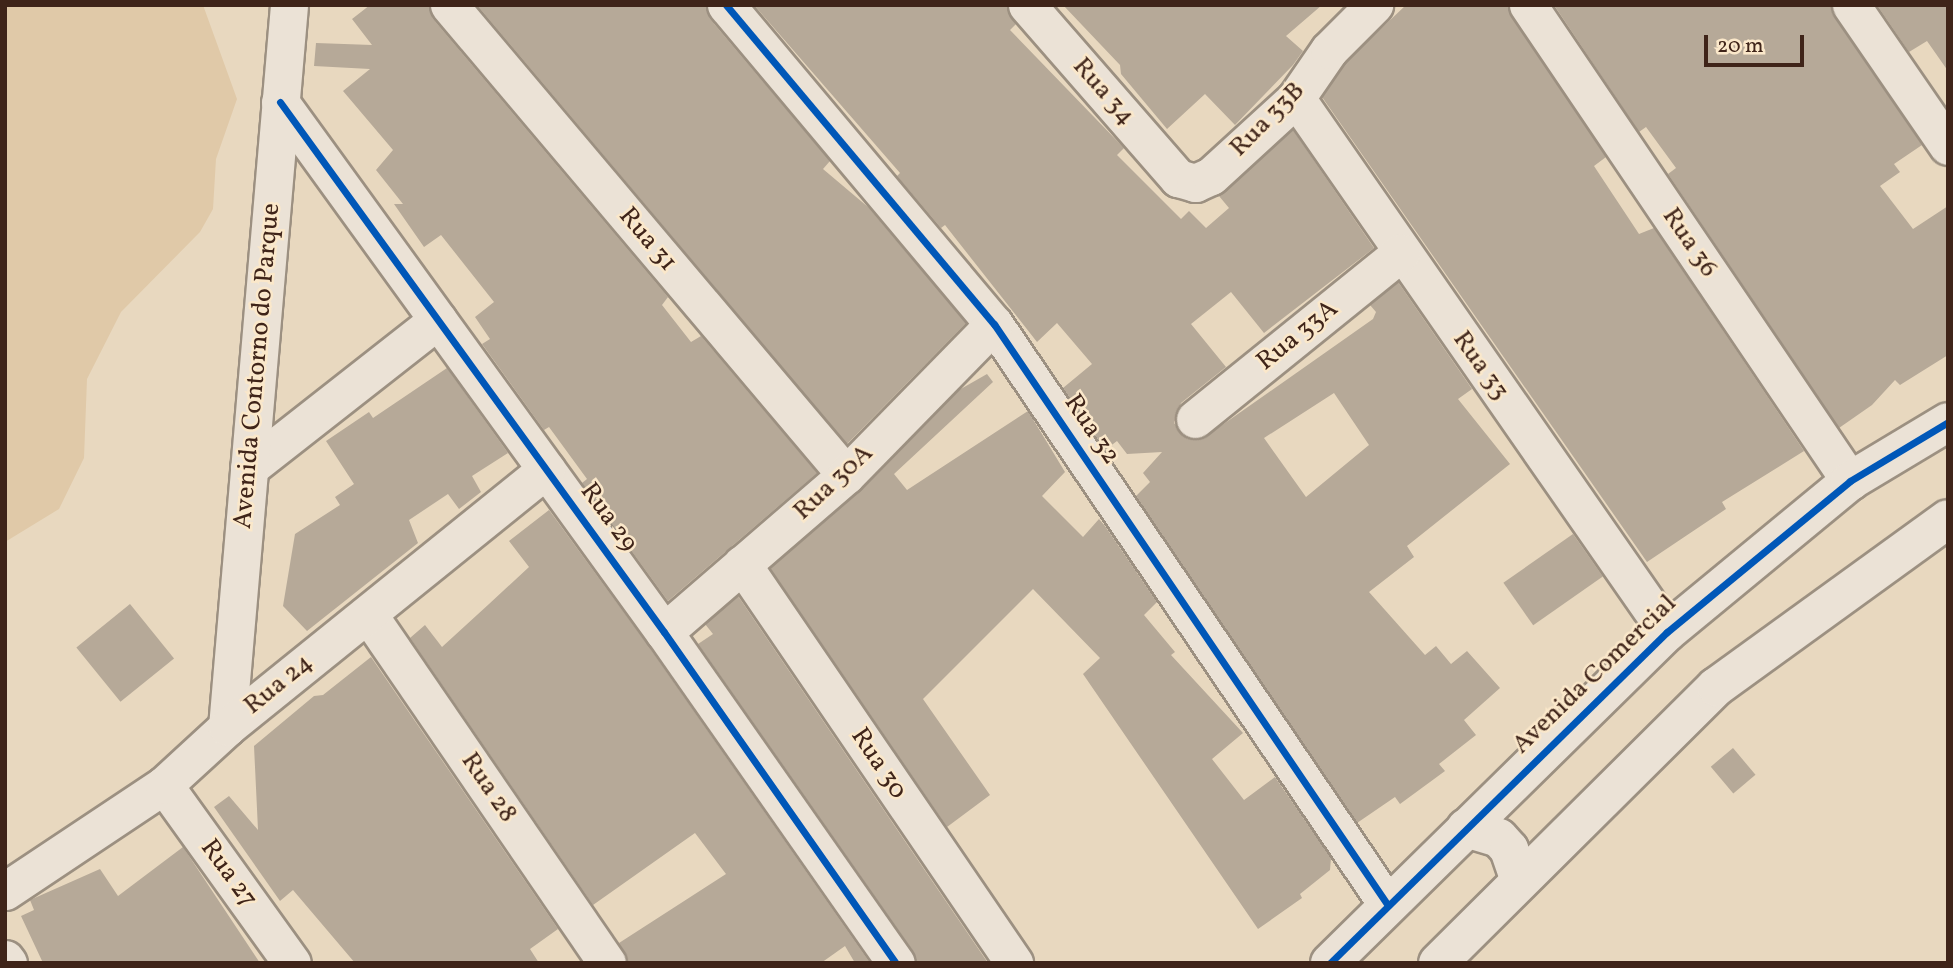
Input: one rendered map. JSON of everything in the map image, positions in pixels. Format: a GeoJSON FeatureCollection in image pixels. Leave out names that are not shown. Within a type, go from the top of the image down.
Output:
{"type":"FeatureCollection","features":[{"type":"Feature","properties":{"kind":"street","name":"Avenida Contorno do Parque"},"geometry":{"type":"LineString","coordinates":[[227,727],[289,5]]}},
{"type":"Feature","properties":{"kind":"street","name":"Rua 31"},"geometry":{"type":"LineString","coordinates":[[449,5],[846,475]]}},
{"type":"Feature","properties":{"kind":"street","name":"Rua 32"},"geometry":{"type":"LineString","coordinates":[[726,5],[994,324],[1387,904]]}},
{"type":"Feature","properties":{"kind":"street","name":"Rua 34"},"geometry":{"type":"LineString","coordinates":[[1027,5],[1178,178]]}},
{"type":"Feature","properties":{"kind":"street","name":"Rua 36"},"geometry":{"type":"LineString","coordinates":[[1528,5],[1850,481]]}},
{"type":"Feature","properties":{"kind":"street"},"geometry":{"type":"LineString","coordinates":[[1851,5],[1948,146]]}},
{"type":"Feature","properties":{"kind":"street","name":"Rua 33B"},"geometry":{"type":"LineString","coordinates":[[1178,178],[1195,183],[1211,176],[1296,98],[1362,9]]}},
{"type":"Feature","properties":{"kind":"street","name":"Rua 33"},"geometry":{"type":"LineString","coordinates":[[1296,98],[1401,253],[1667,632]]}},
{"type":"Feature","properties":{"kind":"street","name":"Rua 29"},"geometry":{"type":"LineString","coordinates":[[280,102],[664,632],[896,963]]}},
{"type":"Feature","properties":{"kind":"street","name":"Rua 33A"},"geometry":{"type":"LineString","coordinates":[[1195,419],[1401,253]]}},
{"type":"Feature","properties":{"kind":"street"},"geometry":{"type":"LineString","coordinates":[[249,468],[438,320]]}},
{"type":"Feature","properties":{"kind":"street","name":"Rua 30A"},"geometry":{"type":"LineString","coordinates":[[664,632],[846,475],[994,324]]}},
{"type":"Feature","properties":{"kind":"street","name":"Avenida Comercial"},"geometry":{"type":"LineString","coordinates":[[1330,963],[1387,904],[1667,632],[1850,481],[1948,422]]}},
{"type":"Feature","properties":{"kind":"street","name":"Rua 24"},"geometry":{"type":"LineString","coordinates":[[5,891],[164,785],[227,727],[547,470]]}},
{"type":"Feature","properties":{"kind":"street"},"geometry":{"type":"LineString","coordinates":[[1438,963],[1519,878],[1716,687],[1948,519]]}},
{"type":"Feature","properties":{"kind":"street","name":"Rua 30"},"geometry":{"type":"LineString","coordinates":[[742,564],[1014,963]]}},
{"type":"Feature","properties":{"kind":"street","name":"Rua 28"},"geometry":{"type":"LineString","coordinates":[[368,614],[607,963]]}},
{"type":"Feature","properties":{"kind":"street","name":"Rua 27"},"geometry":{"type":"LineString","coordinates":[[164,785],[292,963]]}},
{"type":"Feature","properties":{"kind":"street"},"geometry":{"type":"LineString","coordinates":[[1466,828],[1499,838],[1509,849],[1519,878]]}},
{"type":"Feature","properties":{"kind":"shaded area"},"geometry":{"type":"Polygon","coordinates":[[[5,5],[203,5],[237,99],[216,159],[213,209],[200,232],[121,312],[87,379],[84,458],[59,509],[5,542],[5,5]]]}},
{"type":"Feature","properties":{"kind":"building"},"geometry":{"type":"Polygon","coordinates":[[[370,5],[429,5],[433,19],[668,297],[662,305],[691,342],[701,336],[817,473],[668,601],[582,483],[587,479],[549,427],[544,430],[482,344],[490,339],[475,317],[494,302],[441,235],[424,247],[394,204],[403,204],[376,170],[393,150],[343,91],[370,69],[314,66],[316,43],[372,45],[352,19],[370,5]]]}},
{"type":"Feature","properties":{"kind":"building"},"geometry":{"type":"Polygon","coordinates":[[[477,5],[706,5],[710,19],[830,161],[823,169],[868,207],[966,323],[847,444],[477,5]]]}},
{"type":"Feature","properties":{"kind":"building"},"geometry":{"type":"Polygon","coordinates":[[[754,5],[1007,5],[1016,24],[1010,30],[1124,148],[1117,155],[1181,219],[1189,211],[1206,228],[1229,208],[1219,196],[1293,130],[1374,248],[1264,333],[1231,292],[1191,324],[1226,367],[1181,403],[1174,423],[1188,439],[1208,435],[1373,319],[1376,312],[1370,305],[1398,282],[1472,389],[1458,399],[1510,464],[1407,546],[1414,557],[1369,592],[1425,655],[1436,646],[1451,664],[1467,651],[1500,688],[1464,720],[1476,735],[1439,764],[1445,771],[1400,804],[1395,797],[1357,823],[1136,496],[1150,482],[1143,473],[1162,452],[1127,454],[1117,441],[1105,450],[1063,388],[1092,364],[1057,323],[1037,342],[945,225],[941,228],[897,176],[900,173],[754,5]],[[1334,393],[1264,438],[1306,497],[1369,445],[1334,393]]]}},
{"type":"Feature","properties":{"kind":"building"},"geometry":{"type":"Polygon","coordinates":[[[1063,5],[1322,5],[1286,36],[1303,51],[1293,65],[1235,125],[1205,94],[1167,129],[1121,74],[1120,65],[1063,5]]]}},
{"type":"Feature","properties":{"kind":"building"},"geometry":{"type":"Polygon","coordinates":[[[1406,5],[1507,5],[1606,157],[1594,166],[1639,234],[1654,228],[1804,451],[1722,502],[1726,509],[1647,562],[1322,97],[1345,63],[1406,5]]]}},
{"type":"Feature","properties":{"kind":"building"},"geometry":{"type":"Polygon","coordinates":[[[1554,5],[1830,5],[1922,145],[1894,164],[1900,172],[1880,186],[1913,229],[1948,206],[1948,355],[1900,385],[1895,380],[1872,405],[1839,428],[1668,174],[1676,168],[1646,127],[1639,132],[1554,5]]]}},
{"type":"Feature","properties":{"kind":"building"},"geometry":{"type":"Polygon","coordinates":[[[1877,5],[1948,5],[1948,71],[1927,41],[1909,52],[1877,5]]]}},
{"type":"Feature","properties":{"kind":"building"},"geometry":{"type":"Polygon","coordinates":[[[447,368],[508,453],[472,476],[481,492],[459,509],[448,494],[409,520],[418,543],[307,631],[283,606],[295,534],[340,505],[335,497],[354,484],[326,441],[369,412],[373,418],[447,368]]]}},
{"type":"Feature","properties":{"kind":"building"},"geometry":{"type":"Polygon","coordinates":[[[987,374],[993,382],[894,474],[907,490],[1028,411],[1065,472],[1042,496],[1083,537],[1099,519],[1105,526],[1157,602],[1144,615],[1175,652],[1171,655],[1243,733],[1212,759],[1244,800],[1275,777],[1331,858],[1330,870],[1300,894],[1302,898],[1258,929],[1083,674],[1100,658],[1033,589],[923,699],[990,795],[947,827],[770,568],[861,490],[959,390],[987,374]]]}},
{"type":"Feature","properties":{"kind":"building"},"geometry":{"type":"Polygon","coordinates":[[[549,510],[647,644],[870,963],[855,963],[845,946],[821,963],[628,963],[619,943],[726,874],[695,833],[593,905],[410,638],[425,625],[442,647],[489,604],[529,567],[509,541],[549,510]]]}},
{"type":"Feature","properties":{"kind":"building"},"geometry":{"type":"Polygon","coordinates":[[[1573,534],[1603,577],[1533,625],[1503,583],[1573,534]]]}},
{"type":"Feature","properties":{"kind":"building"},"geometry":{"type":"Polygon","coordinates":[[[738,596],[988,963],[917,963],[913,951],[698,644],[713,634],[705,624],[738,596]]]}},
{"type":"Feature","properties":{"kind":"building"},"geometry":{"type":"Polygon","coordinates":[[[130,604],[174,658],[120,702],[76,647],[130,604]]]}},
{"type":"Feature","properties":{"kind":"building"},"geometry":{"type":"Polygon","coordinates":[[[371,657],[558,929],[530,949],[539,963],[355,963],[293,890],[280,901],[214,807],[229,796],[258,830],[254,746],[314,696],[323,695],[371,657]]]}},
{"type":"Feature","properties":{"kind":"building"},"geometry":{"type":"Polygon","coordinates":[[[1733,748],[1755,775],[1733,793],[1711,767],[1733,748]]]}},
{"type":"Feature","properties":{"kind":"building"},"geometry":{"type":"Polygon","coordinates":[[[183,847],[260,963],[43,963],[21,916],[34,910],[30,900],[100,869],[118,896],[183,847]]]}},
{"type":"Feature","properties":{"kind":"cycle path"},"geometry":{"type":"LineString","coordinates":[[726,5],[994,324],[1387,904]]}},
{"type":"Feature","properties":{"kind":"cycle path"},"geometry":{"type":"LineString","coordinates":[[280,102],[664,632],[896,963]]}},
{"type":"Feature","properties":{"kind":"cycle path"},"geometry":{"type":"LineString","coordinates":[[1330,963],[1667,632],[1850,481],[1948,422]]}}]}
